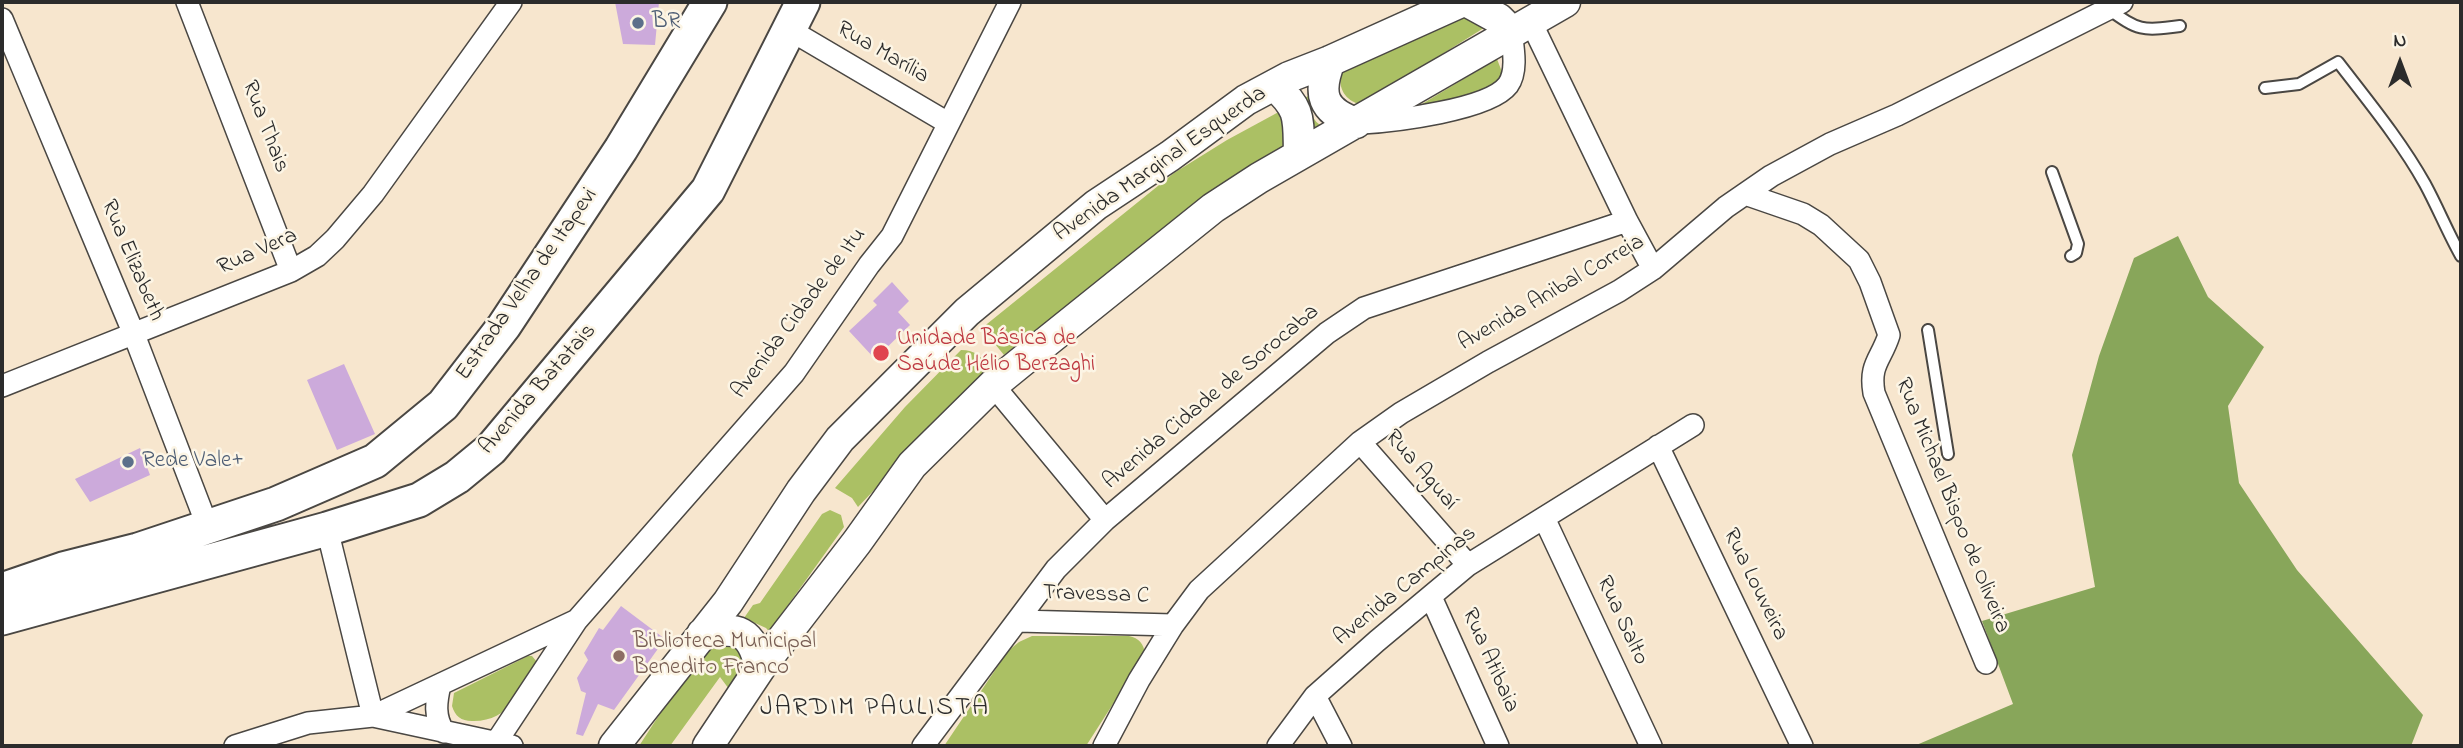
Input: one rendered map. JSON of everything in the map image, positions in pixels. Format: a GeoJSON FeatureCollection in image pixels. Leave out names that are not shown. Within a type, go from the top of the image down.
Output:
{"type":"FeatureCollection","features":[{"type":"Feature","properties":{"kind":"main road","name":"Estrada Velha de Itapevi"},"geometry":{"type":"LineString","coordinates":[[2,590],[63,569],[138,550],[276,504],[375,461],[443,405],[512,315],[621,149],[710,2]]}},
{"type":"Feature","properties":{"kind":"main road","name":"Avenida Marginal Esquerda"},"geometry":{"type":"LineString","coordinates":[[614,746],[728,602],[801,491],[840,439],[967,312],[1096,205],[1170,156],[1246,100],[1461,2]]}},
{"type":"Feature","properties":{"kind":"main road"},"geometry":{"type":"LineString","coordinates":[[1468,2],[1499,19],[1521,26]]}},
{"type":"Feature","properties":{"kind":"main road"},"geometry":{"type":"LineString","coordinates":[[708,746],[761,668],[912,465],[993,385],[1204,215],[1259,178],[1565,2]]}},
{"type":"Feature","properties":{"kind":"main road","name":"Avenida Batatais"},"geometry":{"type":"LineString","coordinates":[[2,618],[327,529],[419,500],[457,477],[491,449],[708,190],[796,16]]}},
{"type":"Feature","properties":{"kind":"main road"},"geometry":{"type":"LineString","coordinates":[[1330,61],[1323,80],[1325,100],[1331,110],[1340,117],[1356,123]]}},
{"type":"Feature","properties":{"kind":"main road"},"geometry":{"type":"LineString","coordinates":[[1274,85],[1290,99],[1295,109],[1299,155]]}},
{"type":"Feature","properties":{"kind":"main road"},"geometry":{"type":"LineString","coordinates":[[702,634],[723,630],[737,632],[756,647],[761,668]]}},
{"type":"Feature","properties":{"kind":"street","name":"Rua Thais"},"geometry":{"type":"LineString","coordinates":[[187,2],[291,271]]}},
{"type":"Feature","properties":{"kind":"street","name":"Rua Vera"},"geometry":{"type":"LineString","coordinates":[[2,386],[291,271],[317,256],[373,194],[511,2]]}},
{"type":"Feature","properties":{"kind":"street","name":"Avenida Cidade de Itu"},"geometry":{"type":"LineString","coordinates":[[504,745],[577,620],[793,373],[892,236],[1010,2]]}},
{"type":"Feature","properties":{"kind":"street","name":"Avenida Anibal Correia"},"geometry":{"type":"LineString","coordinates":[[1104,746],[1172,625],[1199,590],[1360,442],[1401,413],[1619,291],[1653,269],[1771,176],[1830,144],[1897,115],[2115,5]]}},
{"type":"Feature","properties":{"kind":"street","name":"Rua Marília"},"geometry":{"type":"LineString","coordinates":[[796,16],[948,123]]}},
{"type":"Feature","properties":{"kind":"street","name":"Rua Elizabeth"},"geometry":{"type":"LineString","coordinates":[[2,19],[133,332],[207,525]]}},
{"type":"Feature","properties":{"kind":"street"},"geometry":{"type":"LineString","coordinates":[[1356,123],[1396,120],[1448,110],[1472,104],[1501,91],[1512,76],[1513,48],[1521,26]]}},
{"type":"Feature","properties":{"kind":"street"},"geometry":{"type":"LineString","coordinates":[[1521,26],[1653,269]]}},
{"type":"Feature","properties":{"kind":"street","name":"Rua Michael Bispo de Oliveira"},"geometry":{"type":"LineString","coordinates":[[1745,194],[1803,214],[1821,225],[1859,260],[1889,335],[1873,368],[1874,393],[1986,663]]}},
{"type":"Feature","properties":{"kind":"street","name":"Avenida Cidade de Sorocaba"},"geometry":{"type":"LineString","coordinates":[[923,746],[1056,569],[1105,520],[1327,333],[1364,308],[1627,221]]}},
{"type":"Feature","properties":{"kind":"street"},"geometry":{"type":"LineString","coordinates":[[993,385],[1105,520]]}},
{"type":"Feature","properties":{"kind":"street","name":"Avenida Campinas"},"geometry":{"type":"LineString","coordinates":[[1278,746],[1315,696],[1468,565],[1693,425]]}},
{"type":"Feature","properties":{"kind":"street","name":"Rua Aguaí"},"geometry":{"type":"LineString","coordinates":[[1360,442],[1468,565]]}},
{"type":"Feature","properties":{"kind":"street","name":"Rua Louveira"},"geometry":{"type":"LineString","coordinates":[[1658,446],[1802,746]]}},
{"type":"Feature","properties":{"kind":"street","name":"Rua Salto"},"geometry":{"type":"LineString","coordinates":[[1544,518],[1650,746]]}},
{"type":"Feature","properties":{"kind":"street"},"geometry":{"type":"LineString","coordinates":[[327,529],[373,716],[504,745]]}},
{"type":"Feature","properties":{"kind":"street","name":"Rua Atibaia"},"geometry":{"type":"LineString","coordinates":[[1431,597],[1498,746]]}},
{"type":"Feature","properties":{"kind":"street","name":"Avenida Cidade de Itu"},"geometry":{"type":"LineString","coordinates":[[235,746],[308,723],[373,716],[577,620]]}},
{"type":"Feature","properties":{"kind":"street","name":"Travessa C"},"geometry":{"type":"LineString","coordinates":[[1018,621],[1172,625]]}},
{"type":"Feature","properties":{"kind":"street"},"geometry":{"type":"LineString","coordinates":[[440,685],[436,712],[444,732]]}},
{"type":"Feature","properties":{"kind":"street"},"geometry":{"type":"LineString","coordinates":[[1315,696],[1341,746]]}},
{"type":"Feature","properties":{"kind":"lane"},"geometry":{"type":"LineString","coordinates":[[2115,5],[2134,27],[2146,30],[2180,26]]}},
{"type":"Feature","properties":{"kind":"lane"},"geometry":{"type":"LineString","coordinates":[[2265,88],[2299,84],[2338,62],[2369,101],[2425,184],[2461,256]]}},
{"type":"Feature","properties":{"kind":"lane"},"geometry":{"type":"LineString","coordinates":[[2052,172],[2078,244],[2076,253],[2071,256]]}},
{"type":"Feature","properties":{"kind":"lane"},"geometry":{"type":"LineString","coordinates":[[1928,330],[1948,454]]}},
{"type":"Feature","properties":{"kind":"green space"},"geometry":{"type":"Polygon","coordinates":[[[1464,17],[1487,26],[1361,105],[1344,93],[1341,73],[1452,18],[1464,17]]]}},
{"type":"Feature","properties":{"kind":"green space"},"geometry":{"type":"Polygon","coordinates":[[[1497,59],[1502,72],[1498,86],[1460,100],[1412,110],[1497,59]]]}},
{"type":"Feature","properties":{"kind":"green space"},"geometry":{"type":"Polygon","coordinates":[[[1310,95],[1313,116],[1318,124],[1328,129],[1201,200],[1004,355],[982,328],[1174,173],[1227,140],[1310,95]]]}},
{"type":"Feature","properties":{"kind":"green space"},"geometry":{"type":"Polygon","coordinates":[[[2178,236],[2208,297],[2264,347],[2228,406],[2239,483],[2297,570],[2423,715],[2411,746],[1914,746],[2013,704],[1982,621],[2095,587],[2072,455],[2099,356],[2134,258],[2178,236]]]}},
{"type":"Feature","properties":{"kind":"green space"},"geometry":{"type":"Polygon","coordinates":[[[961,350],[978,355],[988,370],[858,507],[852,498],[835,488],[905,407],[961,350]]]}},
{"type":"Feature","properties":{"kind":"green space"},"geometry":{"type":"Polygon","coordinates":[[[830,510],[841,515],[844,527],[778,619],[781,627],[774,637],[766,628],[744,618],[753,605],[760,603],[822,514],[830,510]]]}},
{"type":"Feature","properties":{"kind":"green space"},"geometry":{"type":"Polygon","coordinates":[[[1032,636],[1129,636],[1140,642],[1145,654],[1086,746],[944,746],[1008,651],[1032,636]]]}},
{"type":"Feature","properties":{"kind":"green space"},"geometry":{"type":"Polygon","coordinates":[[[730,645],[737,649],[742,659],[740,671],[729,689],[720,677],[670,746],[639,746],[691,666],[715,646],[730,645]]]}},
{"type":"Feature","properties":{"kind":"green space"},"geometry":{"type":"Polygon","coordinates":[[[532,656],[537,662],[519,693],[505,710],[485,720],[468,721],[457,715],[452,706],[454,693],[532,656]]]}},
{"type":"Feature","properties":{"kind":"building","name":"BR"},"geometry":{"type":"Polygon","coordinates":[[[615,2],[659,2],[655,45],[623,44],[615,2]]]}},
{"type":"Feature","properties":{"kind":"building"},"geometry":{"type":"Polygon","coordinates":[[[892,282],[909,301],[898,312],[910,325],[875,359],[849,331],[877,305],[873,301],[892,282]]]}},
{"type":"Feature","properties":{"kind":"building"},"geometry":{"type":"Polygon","coordinates":[[[344,364],[375,434],[337,450],[307,380],[344,364]]]}},
{"type":"Feature","properties":{"kind":"building","name":"Rede Vale+"},"geometry":{"type":"Polygon","coordinates":[[[140,448],[150,475],[90,502],[75,479],[140,448]]]}},
{"type":"Feature","properties":{"kind":"building","name":"Biblioteca Municipal Benedito Franco"},"geometry":{"type":"Polygon","coordinates":[[[621,606],[665,639],[614,710],[598,704],[583,736],[576,734],[586,693],[581,691],[577,678],[588,660],[584,653],[599,628],[603,630],[621,606]]]}},
{"type":"Feature","properties":{"kind":"place","name":"BR"},"geometry":{"type":"Point","coordinates":[638,23]}},
{"type":"Feature","properties":{"kind":"place","name":"Unidade Básica de Saúde Hélio Berzaghi"},"geometry":{"type":"Point","coordinates":[881,353]}},
{"type":"Feature","properties":{"kind":"place","name":"Rede Vale+"},"geometry":{"type":"Point","coordinates":[128,462]}},
{"type":"Feature","properties":{"kind":"place","name":"Biblioteca Municipal Benedito Franco"},"geometry":{"type":"Point","coordinates":[619,656]}},
{"type":"Feature","properties":{"kind":"district","name":"JARDIM PAULISTA"},"geometry":{"type":"Point","coordinates":[875,710]}}]}
